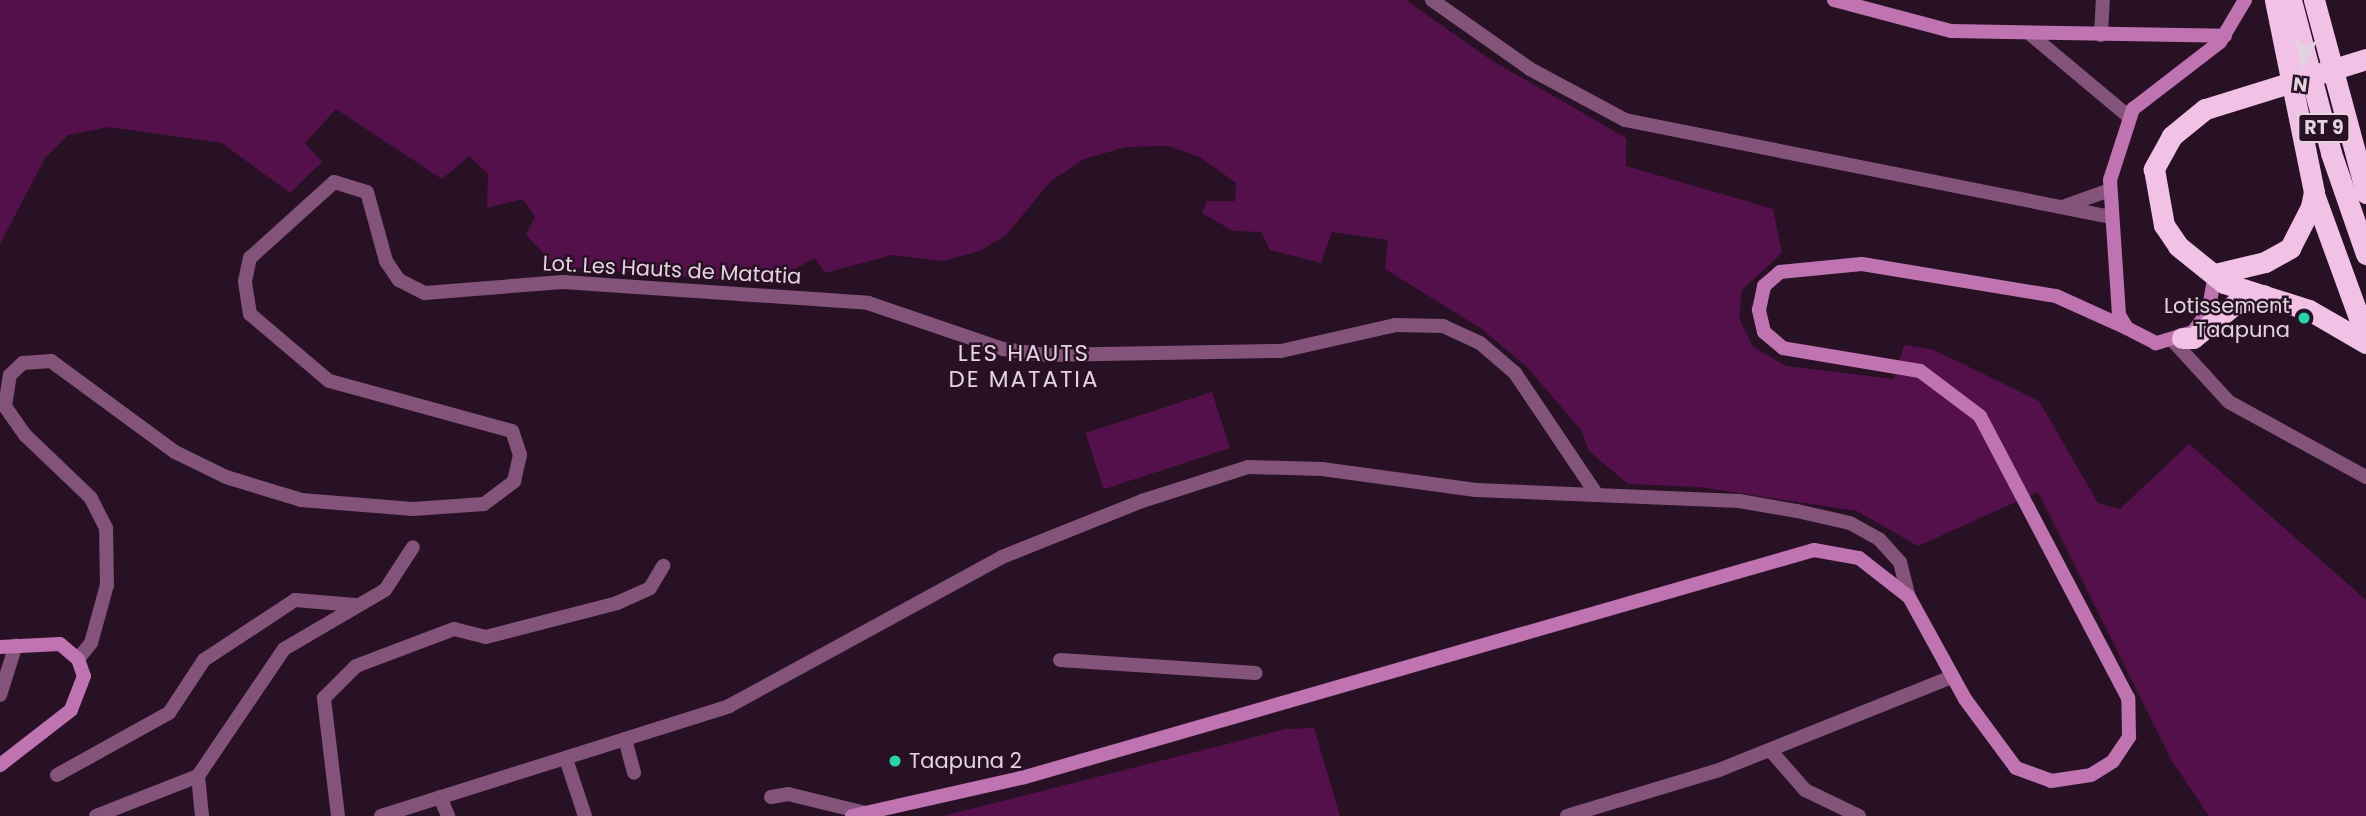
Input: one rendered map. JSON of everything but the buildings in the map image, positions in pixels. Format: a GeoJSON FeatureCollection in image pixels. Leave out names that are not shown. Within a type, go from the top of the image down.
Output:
{"type":"FeatureCollection","features":[{"type":"Feature","properties":{"kind":"highway"},"geometry":{"type":"LineString","coordinates":[[2275,0],[2314,192],[2366,337]]}},
{"type":"Feature","properties":{"kind":"highway","name":"RT 9"},"geometry":{"type":"LineString","coordinates":[[2291,0],[2331,153],[2366,254]]}},
{"type":"Feature","properties":{"kind":"highway","name":"RT 9"},"geometry":{"type":"LineString","coordinates":[[2314,0],[2366,193]]}},
{"type":"Feature","properties":{"kind":"highway"},"geometry":{"type":"LineString","coordinates":[[2362,60],[2277,83],[2205,109],[2172,136],[2154,169],[2164,225],[2178,246],[2215,274],[2330,319],[2366,343]]}},
{"type":"Feature","properties":{"kind":"highway"},"geometry":{"type":"LineString","coordinates":[[2215,274],[2265,262],[2290,248],[2307,222],[2314,192]]}},
{"type":"Feature","properties":{"kind":"highway"},"geometry":{"type":"LineString","coordinates":[[2178,340],[2193,338],[2235,303],[2264,295]]}},
{"type":"Feature","properties":{"kind":"main road"},"geometry":{"type":"LineString","coordinates":[[1834,0],[1951,31],[2225,36]]}},
{"type":"Feature","properties":{"kind":"main road"},"geometry":{"type":"LineString","coordinates":[[2127,328],[2119,315],[2110,190],[2128,116],[2225,36],[2245,0]]}},
{"type":"Feature","properties":{"kind":"main road"},"geometry":{"type":"LineString","coordinates":[[859,814],[1025,777],[1791,554],[1846,553],[1909,597],[1951,677],[2008,760],[2042,779],[2091,775],[2113,761],[2129,737],[2132,713],[2122,685],[1972,405],[1920,371],[1783,348],[1759,322],[1764,286],[1793,269],[1879,265],[2056,296],[2127,328],[2148,341],[2178,340],[2204,321],[2215,274]]}},
{"type":"Feature","properties":{"kind":"main road"},"geometry":{"type":"LineString","coordinates":[[0,647],[51,642],[78,659],[83,685],[71,710],[0,765]]}},
{"type":"Feature","properties":{"kind":"street"},"geometry":{"type":"LineString","coordinates":[[1432,0],[1530,69],[1625,120],[2053,208],[2111,217]]}},
{"type":"Feature","properties":{"kind":"street"},"geometry":{"type":"LineString","coordinates":[[2101,35],[2103,0]]}},
{"type":"Feature","properties":{"kind":"street"},"geometry":{"type":"LineString","coordinates":[[2030,34],[2128,116]]}},
{"type":"Feature","properties":{"kind":"street","name":"Lot. Les Hauts de Matatia"},"geometry":{"type":"LineString","coordinates":[[78,659],[91,643],[107,586],[106,528],[91,498],[25,435],[5,406],[9,375],[23,363],[51,361],[175,452],[226,477],[301,500],[413,509],[484,504],[514,481],[520,455],[512,430],[329,381],[295,359],[250,314],[245,281],[250,258],[334,182],[350,182],[368,192],[386,261],[399,280],[425,293],[563,282],[868,303],[1003,349],[1052,355],[1267,352],[1395,325],[1443,326],[1480,343],[1515,373],[1597,495]]}},
{"type":"Feature","properties":{"kind":"street"},"geometry":{"type":"LineString","coordinates":[[2053,208],[2110,190]]}},
{"type":"Feature","properties":{"kind":"street"},"geometry":{"type":"LineString","coordinates":[[2178,340],[2229,402],[2366,477]]}},
{"type":"Feature","properties":{"kind":"street"},"geometry":{"type":"LineString","coordinates":[[381,816],[566,759],[749,697],[1019,549],[1234,471],[1303,467],[1476,491],[1739,501],[1850,523],[1892,549],[1909,597]]}},
{"type":"Feature","properties":{"kind":"street"},"geometry":{"type":"LineString","coordinates":[[96,816],[198,776],[284,649],[355,605],[385,590],[413,547]]}},
{"type":"Feature","properties":{"kind":"street"},"geometry":{"type":"LineString","coordinates":[[338,816],[324,698],[356,666],[454,629],[496,636],[617,603],[650,589],[663,566]]}},
{"type":"Feature","properties":{"kind":"street"},"geometry":{"type":"LineString","coordinates":[[57,775],[169,713],[204,660],[295,600],[355,605]]}},
{"type":"Feature","properties":{"kind":"street"},"geometry":{"type":"LineString","coordinates":[[0,695],[16,645]]}},
{"type":"Feature","properties":{"kind":"street"},"geometry":{"type":"LineString","coordinates":[[1060,660],[1256,673]]}},
{"type":"Feature","properties":{"kind":"street"},"geometry":{"type":"LineString","coordinates":[[1567,816],[1772,751],[1951,677]]}},
{"type":"Feature","properties":{"kind":"street"},"geometry":{"type":"LineString","coordinates":[[625,739],[634,773]]}},
{"type":"Feature","properties":{"kind":"street"},"geometry":{"type":"LineString","coordinates":[[1772,751],[1805,790],[1859,816]]}},
{"type":"Feature","properties":{"kind":"street"},"geometry":{"type":"LineString","coordinates":[[566,759],[585,816]]}},
{"type":"Feature","properties":{"kind":"street"},"geometry":{"type":"LineString","coordinates":[[198,776],[202,816]]}},
{"type":"Feature","properties":{"kind":"street"},"geometry":{"type":"LineString","coordinates":[[771,797],[788,794],[859,814]]}},
{"type":"Feature","properties":{"kind":"street"},"geometry":{"type":"LineString","coordinates":[[440,797],[448,816]]}},
{"type":"Feature","properties":{"kind":"shaded area"},"geometry":{"type":"Polygon","coordinates":[[[0,0],[1406,0],[1491,60],[1626,138],[1626,166],[1773,209],[1782,253],[1742,290],[1739,318],[1753,347],[1786,366],[1894,379],[1904,345],[1934,350],[2039,401],[2098,503],[2120,509],[2189,444],[2366,600],[2366,816],[2209,816],[2172,761],[2038,492],[1918,546],[1857,511],[1699,487],[1628,484],[1589,451],[1581,430],[1527,367],[1482,329],[1385,269],[1388,240],[1332,232],[1321,263],[1270,250],[1261,232],[1233,231],[1202,213],[1207,201],[1235,201],[1236,183],[1200,157],[1168,146],[1126,147],[1084,159],[1051,181],[1006,235],[980,251],[943,261],[892,255],[825,273],[815,258],[784,275],[751,282],[556,266],[526,235],[535,217],[523,199],[487,208],[488,174],[469,156],[442,179],[336,109],[305,143],[322,162],[290,193],[222,143],[109,127],[68,135],[45,158],[0,244],[0,0]]]}},
{"type":"Feature","properties":{"kind":"shaded area"},"geometry":{"type":"Polygon","coordinates":[[[1212,392],[1230,448],[1104,489],[1086,433],[1212,392]]]}},
{"type":"Feature","properties":{"kind":"shaded area"},"geometry":{"type":"Polygon","coordinates":[[[1314,728],[1340,816],[943,816],[1286,729],[1314,728]]]}},
{"type":"Feature","properties":{"kind":"place","name":"Lotissement Taapuna"},"geometry":{"type":"Point","coordinates":[2304,318]}},
{"type":"Feature","properties":{"kind":"place","name":"Taapuna 2"},"geometry":{"type":"Point","coordinates":[895,761]}},
{"type":"Feature","properties":{"kind":"district","name":"LES HAUTS DE MATATIA"},"geometry":{"type":"Point","coordinates":[1024,366]}}]}
